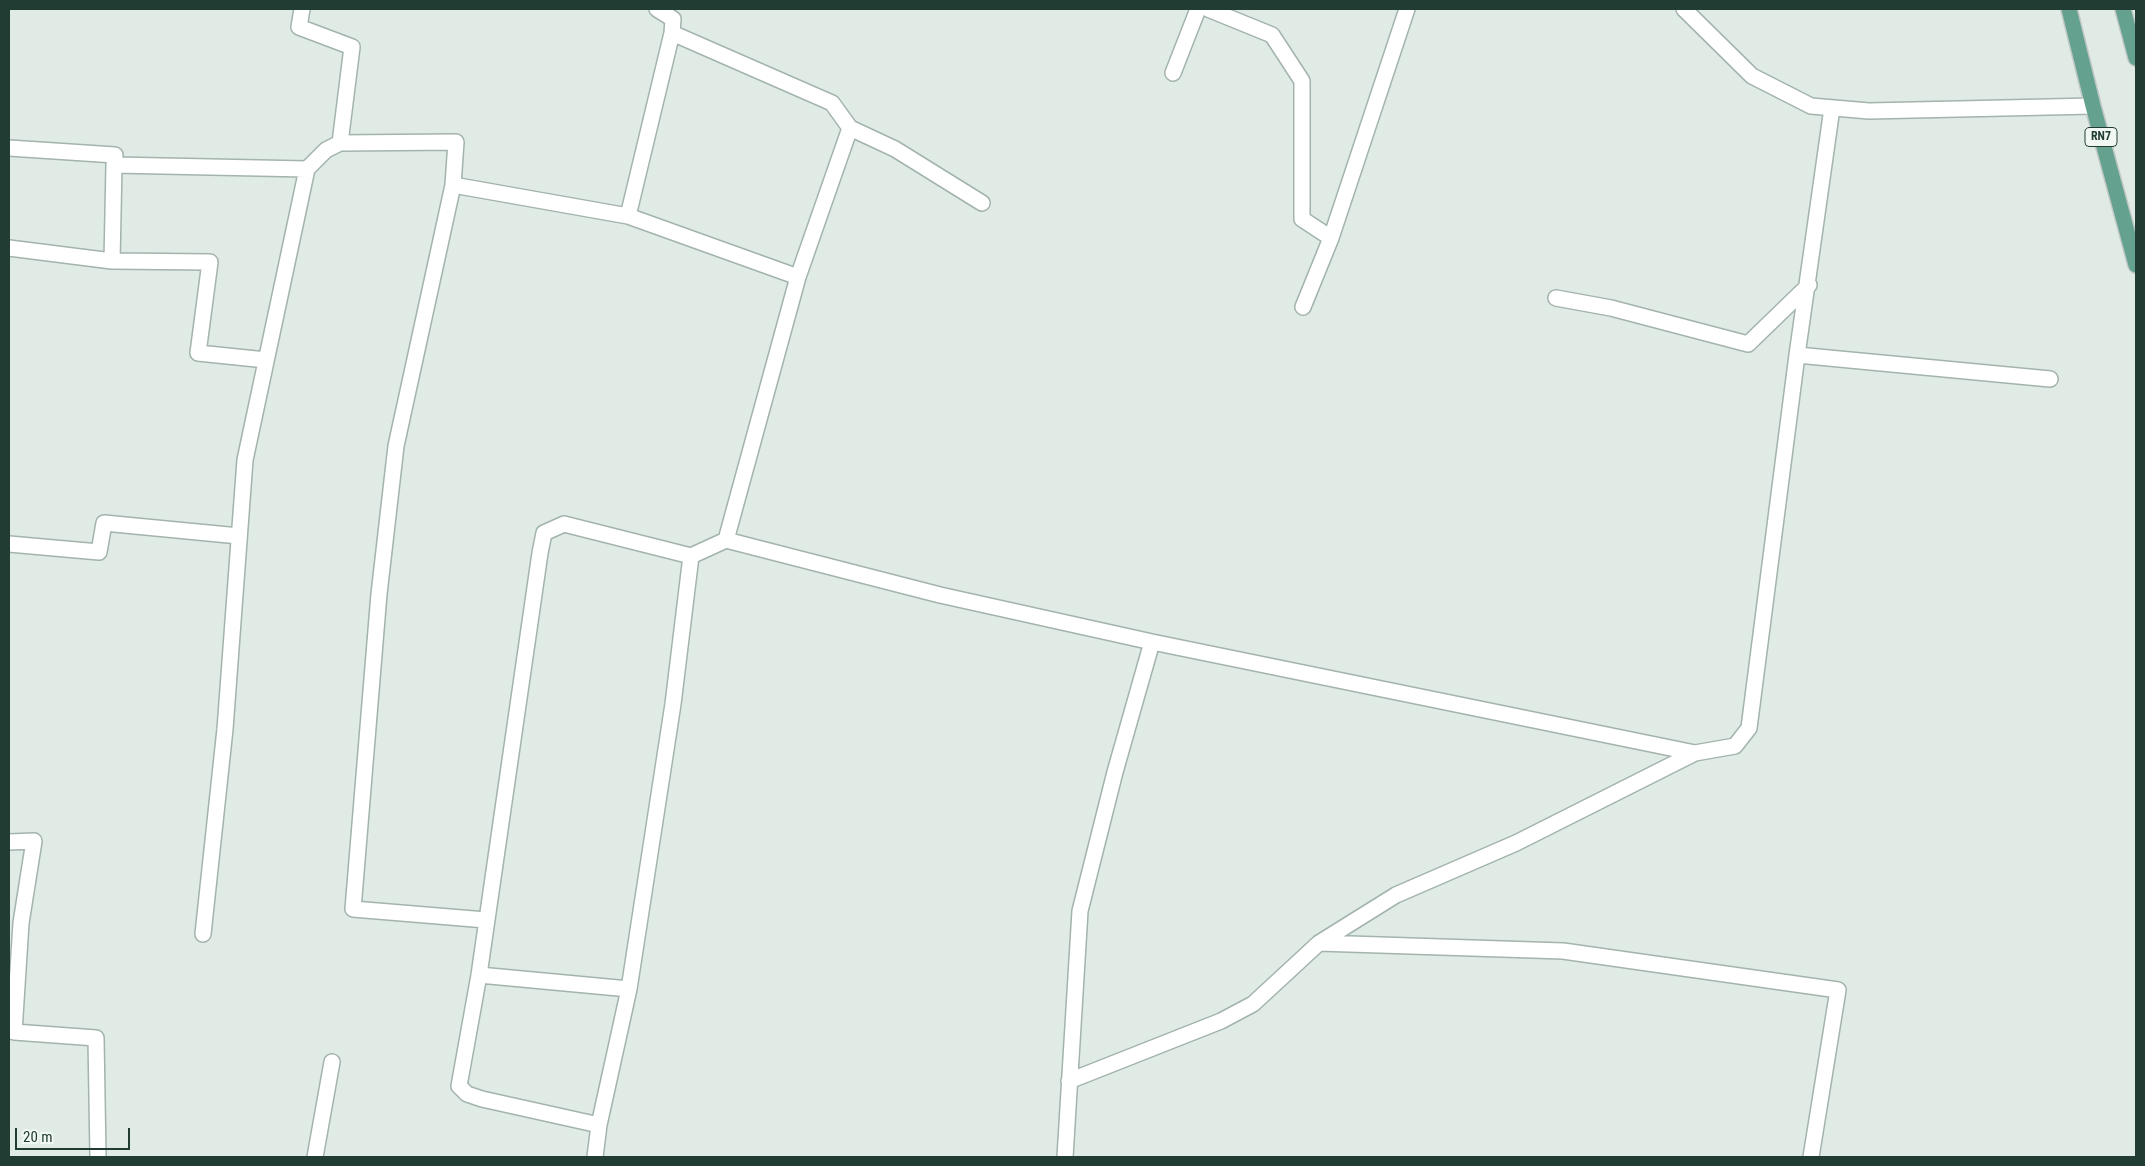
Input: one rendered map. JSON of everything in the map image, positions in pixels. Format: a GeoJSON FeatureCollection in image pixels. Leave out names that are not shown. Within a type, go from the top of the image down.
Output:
{"type":"FeatureCollection","features":[{"type":"Feature","properties":{"kind":"main road","name":"RN7"},"geometry":{"type":"LineString","coordinates":[[2069,9],[2136,265]]}},
{"type":"Feature","properties":{"kind":"main road"},"geometry":{"type":"LineString","coordinates":[[2123,9],[2136,58]]}},
{"type":"Feature","properties":{"kind":"street"},"geometry":{"type":"LineString","coordinates":[[302,9],[299,27],[352,47],[340,143]]}},
{"type":"Feature","properties":{"kind":"street"},"geometry":{"type":"LineString","coordinates":[[628,216],[672,33],[673,19],[657,9]]}},
{"type":"Feature","properties":{"kind":"street"},"geometry":{"type":"LineString","coordinates":[[1173,73],[1198,9]]}},
{"type":"Feature","properties":{"kind":"street"},"geometry":{"type":"LineString","coordinates":[[1208,9],[1272,34],[1302,81],[1302,220],[1331,238]]}},
{"type":"Feature","properties":{"kind":"street"},"geometry":{"type":"LineString","coordinates":[[1303,307],[1331,238],[1407,9]]}},
{"type":"Feature","properties":{"kind":"street"},"geometry":{"type":"LineString","coordinates":[[1684,9],[1752,76],[1811,106],[1926,110],[2093,106]]}},
{"type":"Feature","properties":{"kind":"street"},"geometry":{"type":"LineString","coordinates":[[672,33],[832,103],[850,128],[894,149],[982,202]]}},
{"type":"Feature","properties":{"kind":"street"},"geometry":{"type":"LineString","coordinates":[[1069,1081],[1221,1020],[1253,1004],[1319,943],[1396,895],[1516,843],[1695,753],[1735,746],[1749,728],[1797,355],[1809,285],[1832,108]]}},
{"type":"Feature","properties":{"kind":"street"},"geometry":{"type":"LineString","coordinates":[[726,540],[798,277],[850,128]]}},
{"type":"Feature","properties":{"kind":"street"},"geometry":{"type":"LineString","coordinates":[[204,934],[225,729],[245,460],[307,169],[326,150],[340,143],[456,142],[452,185],[396,446],[379,594],[353,909],[486,920]]}},
{"type":"Feature","properties":{"kind":"street"},"geometry":{"type":"LineString","coordinates":[[9,148],[115,155],[112,261]]}},
{"type":"Feature","properties":{"kind":"street"},"geometry":{"type":"LineString","coordinates":[[114,165],[307,169]]}},
{"type":"Feature","properties":{"kind":"street"},"geometry":{"type":"LineString","coordinates":[[452,185],[628,216],[798,277]]}},
{"type":"Feature","properties":{"kind":"street"},"geometry":{"type":"LineString","coordinates":[[9,248],[112,261],[210,262],[198,353],[266,360]]}},
{"type":"Feature","properties":{"kind":"street"},"geometry":{"type":"LineString","coordinates":[[1556,298],[1611,308],[1748,344],[1809,285]]}},
{"type":"Feature","properties":{"kind":"street"},"geometry":{"type":"LineString","coordinates":[[1797,355],[2050,379]]}},
{"type":"Feature","properties":{"kind":"street"},"geometry":{"type":"LineString","coordinates":[[9,544],[99,552],[104,523],[239,536]]}},
{"type":"Feature","properties":{"kind":"street"},"geometry":{"type":"LineString","coordinates":[[599,1125],[482,1099],[467,1094],[459,1086],[480,975],[486,920],[544,533],[564,524],[691,556],[726,540],[940,595],[1152,642],[1695,753]]}},
{"type":"Feature","properties":{"kind":"street"},"geometry":{"type":"LineString","coordinates":[[595,1157],[599,1125],[629,990],[673,704],[691,556]]}},
{"type":"Feature","properties":{"kind":"street"},"geometry":{"type":"LineString","coordinates":[[1065,1157],[1080,911],[1115,772],[1152,642]]}},
{"type":"Feature","properties":{"kind":"street"},"geometry":{"type":"LineString","coordinates":[[9,842],[34,841],[21,923],[14,1032],[96,1038],[98,1157]]}},
{"type":"Feature","properties":{"kind":"street"},"geometry":{"type":"LineString","coordinates":[[1319,943],[1563,951],[1838,990],[1811,1157]]}},
{"type":"Feature","properties":{"kind":"street"},"geometry":{"type":"LineString","coordinates":[[480,975],[629,990]]}},
{"type":"Feature","properties":{"kind":"street"},"geometry":{"type":"LineString","coordinates":[[315,1157],[332,1062]]}}]}
